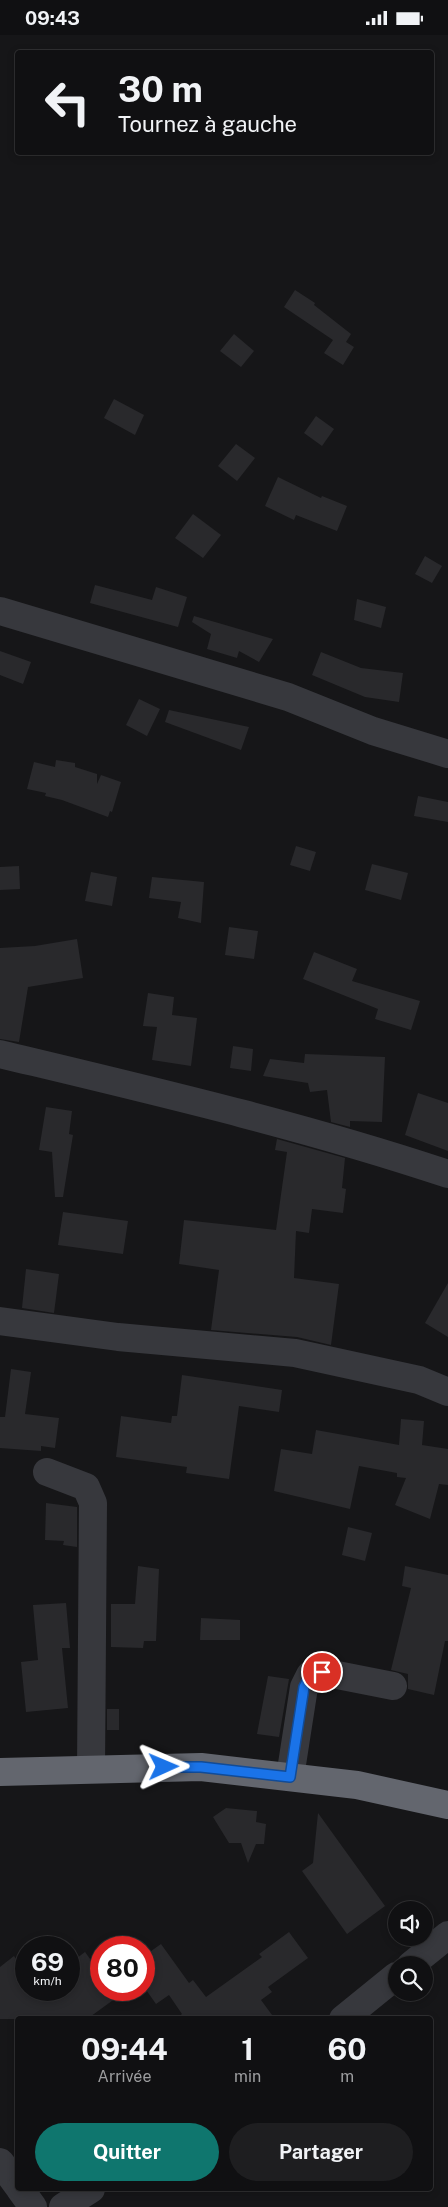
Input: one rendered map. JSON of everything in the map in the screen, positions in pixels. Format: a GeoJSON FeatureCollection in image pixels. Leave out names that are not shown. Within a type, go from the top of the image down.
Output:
{"type":"FeatureCollection","features":[{"type":"Feature","properties":{"kind":"highway"},"geometry":{"type":"LineString","coordinates":[[0,1772],[201,1767],[357,1785],[448,1805]]}},
{"type":"Feature","properties":{"kind":"street"},"geometry":{"type":"LineString","coordinates":[[0,611],[288,697],[373,731],[448,755]]}},
{"type":"Feature","properties":{"kind":"street"},"geometry":{"type":"LineString","coordinates":[[0,1054],[198,1102],[392,1155],[448,1174]]}},
{"type":"Feature","properties":{"kind":"street"},"geometry":{"type":"LineString","coordinates":[[0,1321],[118,1337],[295,1353],[419,1380],[448,1391]]}},
{"type":"Feature","properties":{"kind":"street"},"geometry":{"type":"LineString","coordinates":[[46,1472],[86,1487],[92,1503],[91,1769]]}},
{"type":"Feature","properties":{"kind":"street"},"geometry":{"type":"LineString","coordinates":[[290,1777],[304,1687],[310,1675],[322,1672],[393,1686]]}},
{"type":"Feature","properties":{"kind":"street"},"geometry":{"type":"LineString","coordinates":[[422,1956],[448,1935]]}},
{"type":"Feature","properties":{"kind":"street"},"geometry":{"type":"LineString","coordinates":[[347,2016],[388,1982]]}},
{"type":"Feature","properties":{"kind":"street"},"geometry":{"type":"LineString","coordinates":[[0,2162],[15,2182]]}},
{"type":"Feature","properties":{"kind":"street"},"geometry":{"type":"LineString","coordinates":[[21,2191],[33,2207]]}},
{"type":"Feature","properties":{"kind":"street"},"geometry":{"type":"LineString","coordinates":[[63,2207],[88,2191]]}},
{"type":"Feature","properties":{"kind":"building"},"geometry":{"type":"Polygon","coordinates":[[[295,290],[315,303],[314,305],[351,334],[346,342],[354,347],[343,365],[324,353],[333,340],[284,307],[295,290]]]}},
{"type":"Feature","properties":{"kind":"building"},"geometry":{"type":"Polygon","coordinates":[[[234,334],[254,351],[241,367],[220,351],[234,334]]]}},
{"type":"Feature","properties":{"kind":"building"},"geometry":{"type":"Polygon","coordinates":[[[114,399],[144,415],[135,435],[104,418],[114,399]]]}},
{"type":"Feature","properties":{"kind":"building"},"geometry":{"type":"Polygon","coordinates":[[[316,416],[334,429],[322,446],[304,433],[316,416]]]}},
{"type":"Feature","properties":{"kind":"building"},"geometry":{"type":"Polygon","coordinates":[[[236,444],[255,458],[237,481],[218,466],[236,444]]]}},
{"type":"Feature","properties":{"kind":"building"},"geometry":{"type":"Polygon","coordinates":[[[278,477],[321,498],[322,496],[347,506],[337,531],[296,515],[294,520],[265,506],[278,477]]]}},
{"type":"Feature","properties":{"kind":"building"},"geometry":{"type":"Polygon","coordinates":[[[193,514],[221,535],[203,558],[175,538],[193,514]]]}},
{"type":"Feature","properties":{"kind":"building"},"geometry":{"type":"Polygon","coordinates":[[[425,556],[442,566],[432,583],[415,574],[425,556]]]}},
{"type":"Feature","properties":{"kind":"building"},"geometry":{"type":"Polygon","coordinates":[[[95,585],[152,600],[156,587],[187,597],[178,627],[90,603],[95,585]]]}},
{"type":"Feature","properties":{"kind":"building"},"geometry":{"type":"Polygon","coordinates":[[[357,599],[386,607],[381,628],[354,620],[357,599]]]}},
{"type":"Feature","properties":{"kind":"building"},"geometry":{"type":"Polygon","coordinates":[[[194,616],[273,639],[259,662],[239,651],[237,658],[207,649],[211,634],[192,622],[194,616]]]}},
{"type":"Feature","properties":{"kind":"building"},"geometry":{"type":"Polygon","coordinates":[[[0,651],[31,662],[23,684],[0,675],[0,651]]]}},
{"type":"Feature","properties":{"kind":"building"},"geometry":{"type":"Polygon","coordinates":[[[321,652],[361,668],[403,673],[399,702],[365,697],[312,675],[321,652]]]}},
{"type":"Feature","properties":{"kind":"building"},"geometry":{"type":"Polygon","coordinates":[[[139,699],[160,709],[147,736],[126,725],[139,699]]]}},
{"type":"Feature","properties":{"kind":"building"},"geometry":{"type":"Polygon","coordinates":[[[169,710],[249,727],[241,750],[165,722],[169,710]]]}},
{"type":"Feature","properties":{"kind":"building"},"geometry":{"type":"Polygon","coordinates":[[[56,760],[75,763],[75,767],[97,774],[97,784],[101,775],[121,782],[112,812],[110,811],[108,817],[62,800],[45,796],[46,793],[27,789],[34,762],[55,767],[56,760]]]}},
{"type":"Feature","properties":{"kind":"building"},"geometry":{"type":"Polygon","coordinates":[[[418,796],[448,802],[448,822],[414,816],[418,796]]]}},
{"type":"Feature","properties":{"kind":"building"},"geometry":{"type":"Polygon","coordinates":[[[296,846],[316,852],[310,871],[290,865],[296,846]]]}},
{"type":"Feature","properties":{"kind":"building"},"geometry":{"type":"Polygon","coordinates":[[[372,864],[408,873],[401,900],[365,890],[372,864]]]}},
{"type":"Feature","properties":{"kind":"building"},"geometry":{"type":"Polygon","coordinates":[[[19,866],[20,889],[0,890],[0,867],[19,866]]]}},
{"type":"Feature","properties":{"kind":"building"},"geometry":{"type":"Polygon","coordinates":[[[91,872],[117,877],[112,906],[85,901],[91,872]]]}},
{"type":"Feature","properties":{"kind":"building"},"geometry":{"type":"Polygon","coordinates":[[[152,877],[204,882],[201,923],[178,918],[181,902],[149,898],[152,877]]]}},
{"type":"Feature","properties":{"kind":"building"},"geometry":{"type":"Polygon","coordinates":[[[229,927],[258,931],[254,959],[225,955],[229,927]]]}},
{"type":"Feature","properties":{"kind":"building"},"geometry":{"type":"Polygon","coordinates":[[[77,939],[83,978],[28,987],[19,1042],[0,1039],[0,948],[35,946],[77,939]]]}},
{"type":"Feature","properties":{"kind":"building"},"geometry":{"type":"Polygon","coordinates":[[[314,952],[357,969],[352,981],[420,1001],[411,1030],[375,1019],[378,1009],[303,979],[314,952]]]}},
{"type":"Feature","properties":{"kind":"building"},"geometry":{"type":"Polygon","coordinates":[[[148,993],[174,997],[172,1015],[197,1018],[191,1066],[152,1060],[157,1027],[143,1026],[148,993]]]}},
{"type":"Feature","properties":{"kind":"building"},"geometry":{"type":"Polygon","coordinates":[[[233,1046],[253,1049],[251,1071],[230,1068],[233,1046]]]}},
{"type":"Feature","properties":{"kind":"building"},"geometry":{"type":"Polygon","coordinates":[[[305,1054],[385,1057],[382,1122],[350,1121],[350,1127],[331,1122],[327,1090],[310,1092],[308,1083],[263,1076],[270,1059],[304,1063],[305,1054]]]}},
{"type":"Feature","properties":{"kind":"building"},"geometry":{"type":"Polygon","coordinates":[[[418,1093],[448,1103],[448,1151],[405,1135],[418,1093]]]}},
{"type":"Feature","properties":{"kind":"building"},"geometry":{"type":"Polygon","coordinates":[[[46,1107],[72,1111],[69,1134],[73,1135],[63,1197],[55,1197],[52,1152],[39,1150],[46,1107]]]}},
{"type":"Feature","properties":{"kind":"building"},"geometry":{"type":"Polygon","coordinates":[[[277,1139],[345,1158],[342,1188],[346,1189],[343,1213],[312,1209],[309,1233],[296,1231],[294,1278],[339,1284],[331,1345],[297,1337],[211,1330],[219,1270],[179,1264],[184,1220],[276,1230],[287,1152],[275,1150],[277,1139]]]}},
{"type":"Feature","properties":{"kind":"building"},"geometry":{"type":"Polygon","coordinates":[[[63,1212],[128,1221],[123,1254],[58,1245],[63,1212]]]}},
{"type":"Feature","properties":{"kind":"building"},"geometry":{"type":"Polygon","coordinates":[[[26,1269],[59,1274],[54,1313],[22,1308],[26,1269]]]}},
{"type":"Feature","properties":{"kind":"building"},"geometry":{"type":"Polygon","coordinates":[[[448,1283],[448,1337],[425,1323],[448,1283]]]}},
{"type":"Feature","properties":{"kind":"building"},"geometry":{"type":"Polygon","coordinates":[[[11,1369],[31,1372],[25,1414],[59,1418],[55,1448],[41,1446],[41,1451],[0,1448],[0,1417],[5,1417],[11,1369]]]}},
{"type":"Feature","properties":{"kind":"building"},"geometry":{"type":"Polygon","coordinates":[[[182,1375],[282,1390],[279,1412],[239,1406],[229,1479],[186,1473],[187,1467],[116,1457],[121,1416],[171,1423],[172,1416],[177,1416],[182,1375]]]}},
{"type":"Feature","properties":{"kind":"building"},"geometry":{"type":"Polygon","coordinates":[[[401,1419],[424,1421],[422,1445],[448,1449],[448,1485],[439,1484],[430,1519],[395,1505],[406,1478],[397,1477],[397,1473],[359,1466],[350,1509],[274,1491],[281,1449],[312,1454],[316,1430],[399,1445],[401,1419]]]}},
{"type":"Feature","properties":{"kind":"building"},"geometry":{"type":"Polygon","coordinates":[[[46,1503],[77,1507],[77,1547],[63,1545],[64,1541],[45,1540],[46,1503]]]}},
{"type":"Feature","properties":{"kind":"building"},"geometry":{"type":"Polygon","coordinates":[[[348,1527],[372,1533],[365,1561],[342,1555],[348,1527]]]}},
{"type":"Feature","properties":{"kind":"building"},"geometry":{"type":"Polygon","coordinates":[[[138,1566],[159,1569],[156,1641],[144,1641],[143,1648],[111,1647],[111,1604],[135,1604],[138,1566]]]}},
{"type":"Feature","properties":{"kind":"building"},"geometry":{"type":"Polygon","coordinates":[[[405,1566],[448,1575],[448,1641],[445,1641],[434,1695],[408,1689],[408,1674],[391,1670],[411,1588],[402,1586],[405,1566]]]}},
{"type":"Feature","properties":{"kind":"building"},"geometry":{"type":"Polygon","coordinates":[[[66,1603],[70,1648],[62,1648],[68,1708],[26,1712],[21,1662],[38,1660],[33,1605],[66,1603]]]}},
{"type":"Feature","properties":{"kind":"building"},"geometry":{"type":"Polygon","coordinates":[[[201,1618],[240,1620],[240,1640],[200,1640],[201,1618]]]}},
{"type":"Feature","properties":{"kind":"building"},"geometry":{"type":"Polygon","coordinates":[[[268,1676],[289,1679],[279,1737],[257,1734],[268,1676]]]}},
{"type":"Feature","properties":{"kind":"building"},"geometry":{"type":"Polygon","coordinates":[[[107,1709],[119,1709],[119,1730],[107,1730],[107,1709]]]}},
{"type":"Feature","properties":{"kind":"building"},"geometry":{"type":"Polygon","coordinates":[[[226,1808],[257,1811],[256,1822],[266,1824],[264,1844],[256,1844],[248,1863],[241,1843],[229,1843],[213,1817],[226,1808]]]}},
{"type":"Feature","properties":{"kind":"building"},"geometry":{"type":"Polygon","coordinates":[[[318,1813],[385,1906],[347,1934],[302,1871],[313,1863],[318,1813]]]}},
{"type":"Feature","properties":{"kind":"building"},"geometry":{"type":"Polygon","coordinates":[[[289,1932],[308,1958],[268,1987],[272,1992],[261,2000],[273,2016],[180,2016],[182,2014],[169,1995],[156,2004],[154,2001],[155,1948],[161,1944],[189,1983],[193,1980],[206,1997],[262,1957],[259,1954],[289,1932]]]}},
{"type":"Feature","properties":{"kind":"building"},"geometry":{"type":"Polygon","coordinates":[[[85,1952],[90,1959],[90,2001],[112,2001],[91,2016],[15,2016],[15,2019],[0,2019],[0,1967],[14,1956],[15,2001],[80,2001],[80,1956],[85,1952]]]}},
{"type":"Feature","properties":{"kind":"route"},"geometry":{"type":"LineString","coordinates":[[164,1767],[201,1767],[290,1777],[304,1687],[310,1675],[322,1672]]}}]}
